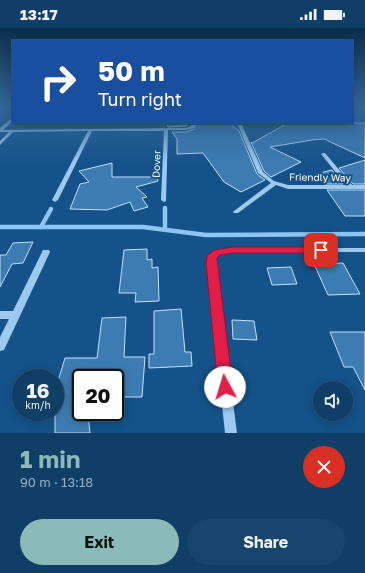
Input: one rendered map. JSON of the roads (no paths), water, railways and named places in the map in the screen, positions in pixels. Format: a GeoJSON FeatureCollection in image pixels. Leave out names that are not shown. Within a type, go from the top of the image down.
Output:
{"type":"FeatureCollection","features":[{"type":"Feature","properties":{"kind":"street"},"geometry":{"type":"LineString","coordinates":[[70,131],[73,126]]}},
{"type":"Feature","properties":{"kind":"street"},"geometry":{"type":"LineString","coordinates":[[132,130],[133,126]]}},
{"type":"Feature","properties":{"kind":"street"},"geometry":{"type":"LineString","coordinates":[[0,131],[166,130],[186,129],[192,126]]}},
{"type":"Feature","properties":{"kind":"street","name":"Friendly Way"},"geometry":{"type":"LineString","coordinates":[[240,126],[261,173],[275,183],[288,187],[365,187]]}},
{"type":"Feature","properties":{"kind":"street","name":"Dover"},"geometry":{"type":"LineString","coordinates":[[164,200],[166,130]]}},
{"type":"Feature","properties":{"kind":"street"},"geometry":{"type":"LineString","coordinates":[[0,144],[12,131]]}},
{"type":"Feature","properties":{"kind":"street"},"geometry":{"type":"LineString","coordinates":[[55,200],[90,131]]}},
{"type":"Feature","properties":{"kind":"street"},"geometry":{"type":"LineString","coordinates":[[323,154],[350,187]]}},
{"type":"Feature","properties":{"kind":"street"},"geometry":{"type":"LineString","coordinates":[[236,212],[275,183]]}},
{"type":"Feature","properties":{"kind":"street"},"geometry":{"type":"LineString","coordinates":[[231,433],[211,264],[212,256],[218,252],[233,250],[365,250]]}},
{"type":"Feature","properties":{"kind":"street"},"geometry":{"type":"LineString","coordinates":[[0,347],[46,252]]}},
{"type":"Feature","properties":{"kind":"street"},"geometry":{"type":"LineString","coordinates":[[0,315],[16,315]]}},
{"type":"Feature","properties":{"kind":"waterway"},"geometry":{"type":"LineString","coordinates":[[165,208],[165,230]]}},
{"type":"Feature","properties":{"kind":"waterway"},"geometry":{"type":"LineString","coordinates":[[41,227],[51,209]]}},
{"type":"Feature","properties":{"kind":"waterway"},"geometry":{"type":"LineString","coordinates":[[0,227],[41,227]]}},
{"type":"Feature","properties":{"kind":"waterway"},"geometry":{"type":"LineString","coordinates":[[41,227],[143,227],[165,230]]}},
{"type":"Feature","properties":{"kind":"waterway"},"geometry":{"type":"LineString","coordinates":[[165,230],[206,235],[365,234]]}}]}
